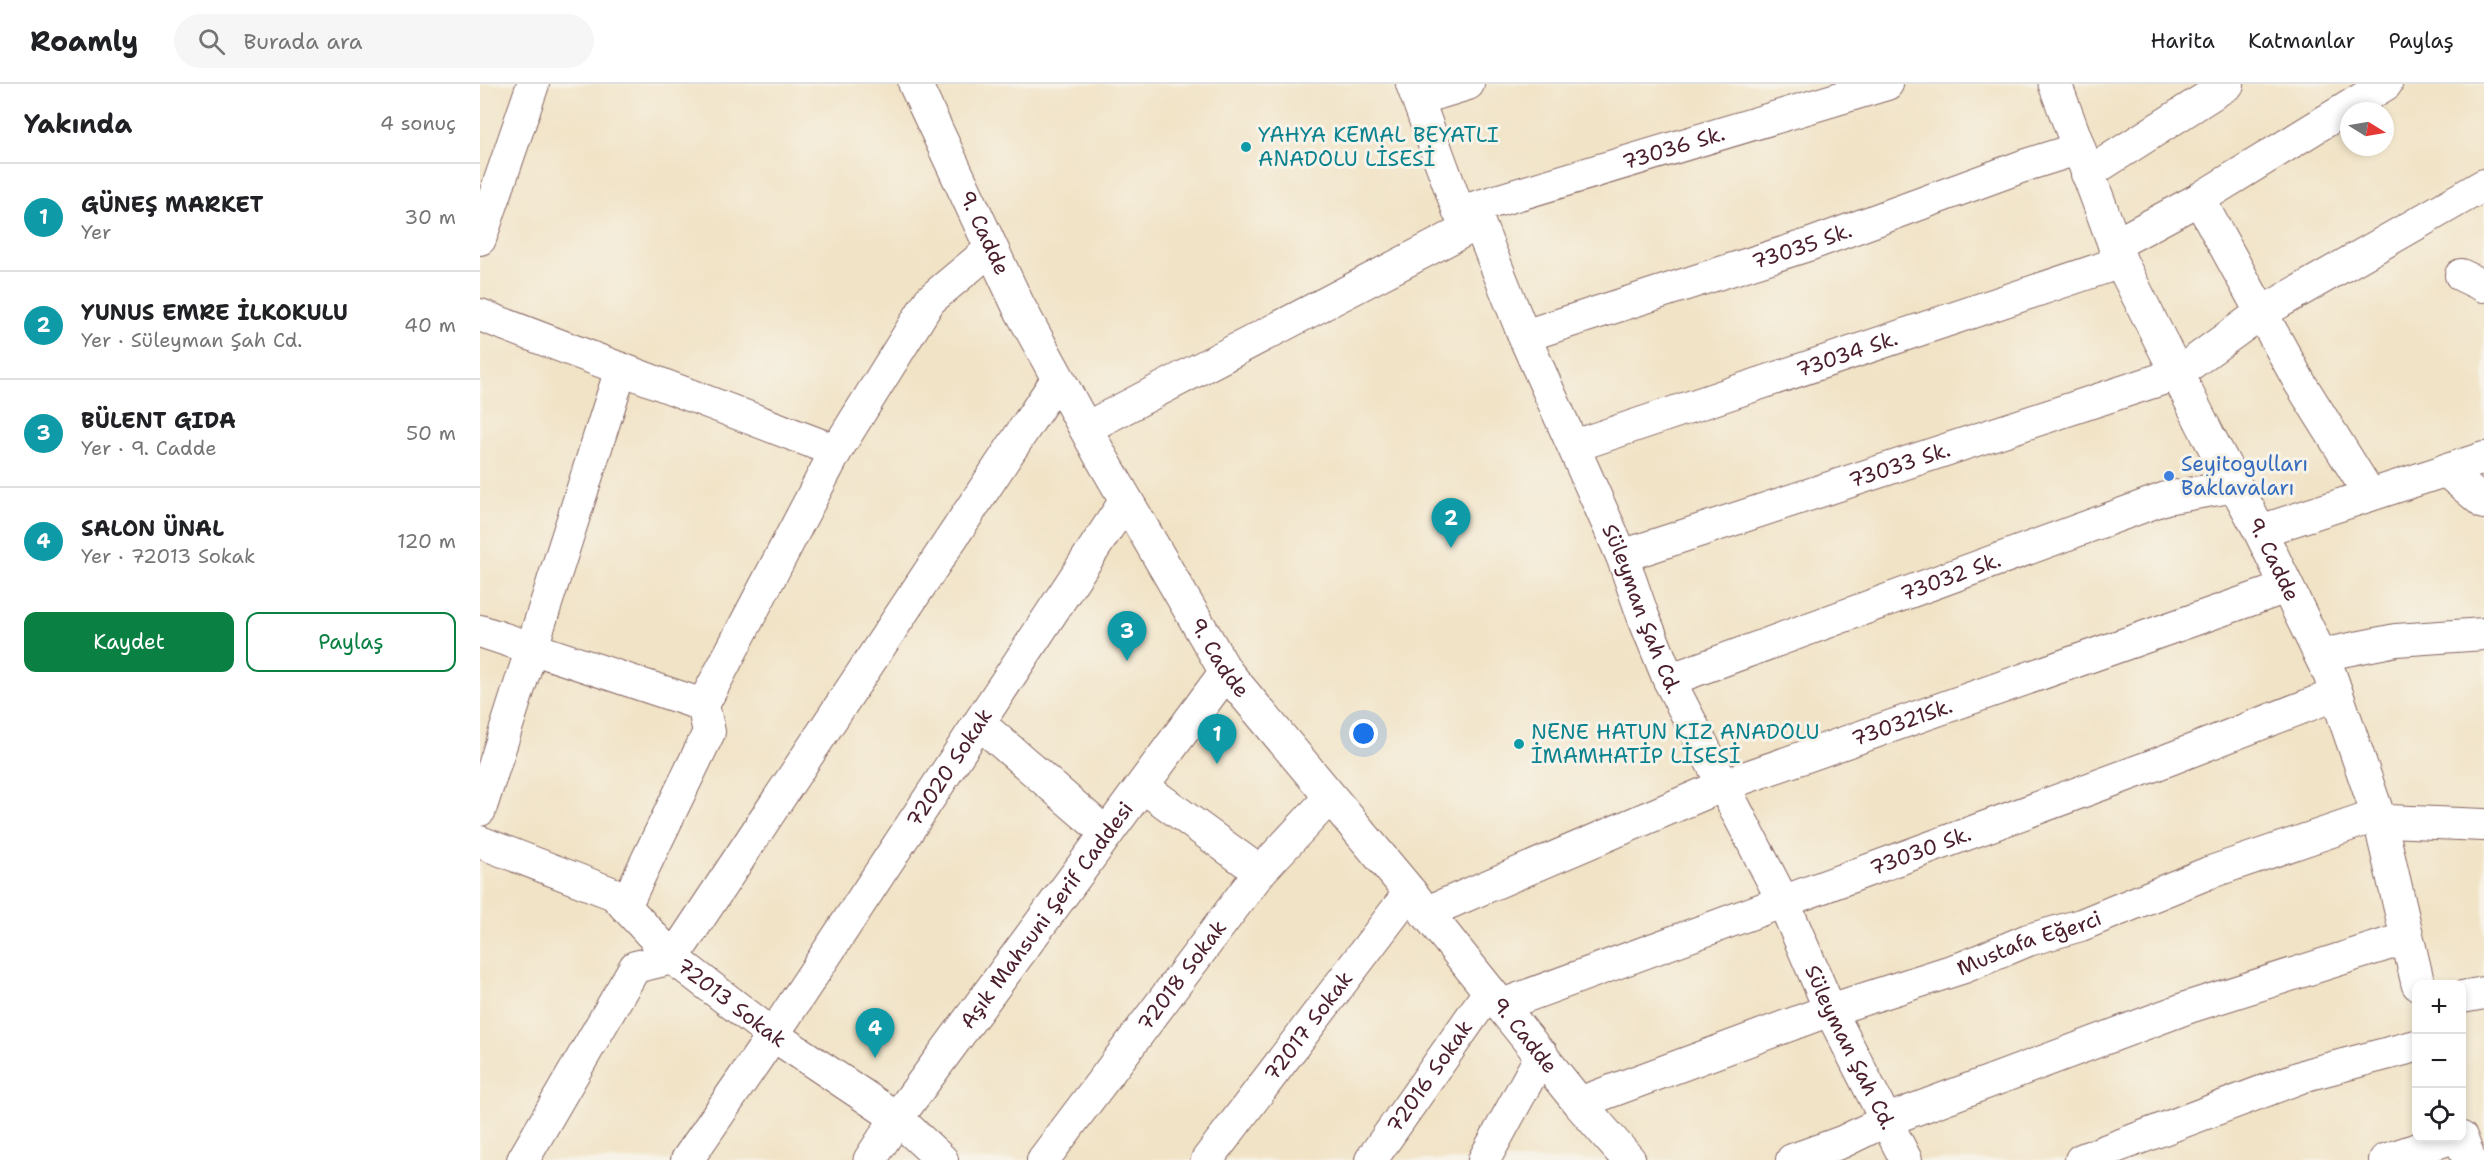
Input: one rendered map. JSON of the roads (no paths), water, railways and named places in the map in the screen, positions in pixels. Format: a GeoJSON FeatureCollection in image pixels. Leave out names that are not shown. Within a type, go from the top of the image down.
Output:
{"type":"FeatureCollection","features":[{"type":"Feature","properties":{"kind":"street"},"geometry":{"type":"LineString","coordinates":[[480,238],[533,84]]}},
{"type":"Feature","properties":{"kind":"street","name":"9. Cadde"},"geometry":{"type":"LineString","coordinates":[[915,84],[1018,305],[1126,500],[1226,672],[1629,1160]]}},
{"type":"Feature","properties":{"kind":"street"},"geometry":{"type":"LineString","coordinates":[[1416,92],[1468,84]]}},
{"type":"Feature","properties":{"kind":"street","name":"73036 Sk."},"geometry":{"type":"LineString","coordinates":[[1086,428],[1469,217],[1887,84]]}},
{"type":"Feature","properties":{"kind":"street","name":"9. Cadde"},"geometry":{"type":"LineString","coordinates":[[2055,84],[2117,253],[2288,587],[2337,694],[2380,820],[2417,980]]}},
{"type":"Feature","properties":{"kind":"street","name":"73035 Sk."},"geometry":{"type":"LineString","coordinates":[[1524,336],[1811,244],[2026,165],[2082,161],[2228,84]]}},
{"type":"Feature","properties":{"kind":"street","name":"73034 Sk."},"geometry":{"type":"LineString","coordinates":[[1574,446],[2117,253],[2386,84]]}},
{"type":"Feature","properties":{"kind":"street","name":"Süleyman Şah Cd."},"geometry":{"type":"LineString","coordinates":[[1416,92],[1469,217],[1622,556],[1669,680],[1784,903],[1830,1010],[1906,1160]]}},
{"type":"Feature","properties":{"kind":"street","name":"73033 Sk."},"geometry":{"type":"LineString","coordinates":[[1622,556],[2177,374],[2261,313],[2484,184]]}},
{"type":"Feature","properties":{"kind":"street"},"geometry":{"type":"LineString","coordinates":[[2199,200],[2300,383],[2370,495]]}},
{"type":"Feature","properties":{"kind":"street"},"geometry":{"type":"LineString","coordinates":[[625,906],[709,732],[703,705],[836,451],[930,300],[991,249]]}},
{"type":"Feature","properties":{"kind":"street"},"geometry":{"type":"LineString","coordinates":[[480,315],[836,451]]}},
{"type":"Feature","properties":{"kind":"street"},"geometry":{"type":"LineString","coordinates":[[480,810],[530,647],[621,369]]}},
{"type":"Feature","properties":{"kind":"street"},"geometry":{"type":"LineString","coordinates":[[480,842],[614,894],[673,958],[1058,378]]}},
{"type":"Feature","properties":{"kind":"street"},"geometry":{"type":"LineString","coordinates":[[2260,531],[2484,459]]}},
{"type":"Feature","properties":{"kind":"street"},"geometry":{"type":"LineString","coordinates":[[2445,470],[2484,503]]}},
{"type":"Feature","properties":{"kind":"street","name":"73032 Sk."},"geometry":{"type":"LineString","coordinates":[[1669,680],[2166,498],[2236,486]]}},
{"type":"Feature","properties":{"kind":"street","name":"72020 Sokak"},"geometry":{"type":"LineString","coordinates":[[687,1160],[773,1035],[1126,500]]}},
{"type":"Feature","properties":{"kind":"street","name":"730321Sk."},"geometry":{"type":"LineString","coordinates":[[1417,902],[1724,784],[2288,587]]}},
{"type":"Feature","properties":{"kind":"street"},"geometry":{"type":"LineString","coordinates":[[480,631],[703,705]]}},
{"type":"Feature","properties":{"kind":"street"},"geometry":{"type":"LineString","coordinates":[[2321,655],[2396,640],[2484,634]]}},
{"type":"Feature","properties":{"kind":"street","name":"Aşık Mahsuni Şerif Caddesi"},"geometry":{"type":"LineString","coordinates":[[870,1160],[897,1119],[1226,672]]}},
{"type":"Feature","properties":{"kind":"street","name":"73030 Sk."},"geometry":{"type":"LineString","coordinates":[[1496,999],[1784,903],[2157,764],[2337,694]]}},
{"type":"Feature","properties":{"kind":"street"},"geometry":{"type":"LineString","coordinates":[[979,723],[1107,834]]}},
{"type":"Feature","properties":{"kind":"street"},"geometry":{"type":"LineString","coordinates":[[1142,786],[1260,872]]}},
{"type":"Feature","properties":{"kind":"street","name":"72018 Sokak"},"geometry":{"type":"LineString","coordinates":[[1043,1160],[1260,872],[1330,797]]}},
{"type":"Feature","properties":{"kind":"street","name":"Mustafa Eğerci"},"geometry":{"type":"LineString","coordinates":[[1580,1102],[1830,1010],[1964,967],[2028,940],[2081,925],[2208,873],[2364,820],[2484,825]]}},
{"type":"Feature","properties":{"kind":"street","name":"72017 Sokak"},"geometry":{"type":"LineString","coordinates":[[1207,1160],[1417,902]]}},
{"type":"Feature","properties":{"kind":"street"},"geometry":{"type":"LineString","coordinates":[[1792,1160],[1842,1142],[1887,1120],[2189,1007],[2408,938]]}},
{"type":"Feature","properties":{"kind":"street","name":"72013 Sokak"},"geometry":{"type":"LineString","coordinates":[[523,1160],[635,967],[673,958],[773,1035],[897,1119],[942,1160]]}},
{"type":"Feature","properties":{"kind":"street"},"geometry":{"type":"LineString","coordinates":[[2466,996],[2484,993]]}},
{"type":"Feature","properties":{"kind":"street","name":"72016 Sokak"},"geometry":{"type":"LineString","coordinates":[[1371,1160],[1496,999]]}},
{"type":"Feature","properties":{"kind":"street"},"geometry":{"type":"LineString","coordinates":[[2081,1160],[2309,1074],[2412,1047]]}},
{"type":"Feature","properties":{"kind":"street"},"geometry":{"type":"LineString","coordinates":[[1484,1160],[1542,1054]]}},
{"type":"Feature","properties":{"kind":"street"},"geometry":{"type":"LineString","coordinates":[[2385,1160],[2437,1142]]}},
{"type":"Feature","properties":{"kind":"street"},"geometry":{"type":"LineString","coordinates":[[2463,1142],[2469,1160]]}},
{"type":"Feature","properties":{"kind":"place","name":"YAHYA KEMAL BEYATLI ANADOLU LİSESİ"},"geometry":{"type":"Point","coordinates":[1246,147]}},
{"type":"Feature","properties":{"kind":"place","name":"Seyitogulları Baklavaları"},"geometry":{"type":"Point","coordinates":[2169,476]}},
{"type":"Feature","properties":{"kind":"place","name":"YUNUS EMRE İLKOKULU"},"geometry":{"type":"Point","coordinates":[1451,548]}},
{"type":"Feature","properties":{"kind":"place","name":"BÜLENT GIDA"},"geometry":{"type":"Point","coordinates":[1127,661]}},
{"type":"Feature","properties":{"kind":"place","name":"NENE HATUN KIZ ANADOLU İMAMHATİP LİSESİ"},"geometry":{"type":"Point","coordinates":[1519,744]}},
{"type":"Feature","properties":{"kind":"place","name":"GÜNEŞ MARKET"},"geometry":{"type":"Point","coordinates":[1217,764]}},
{"type":"Feature","properties":{"kind":"place","name":"SALON ÜNAL"},"geometry":{"type":"Point","coordinates":[875,1058]}}]}
